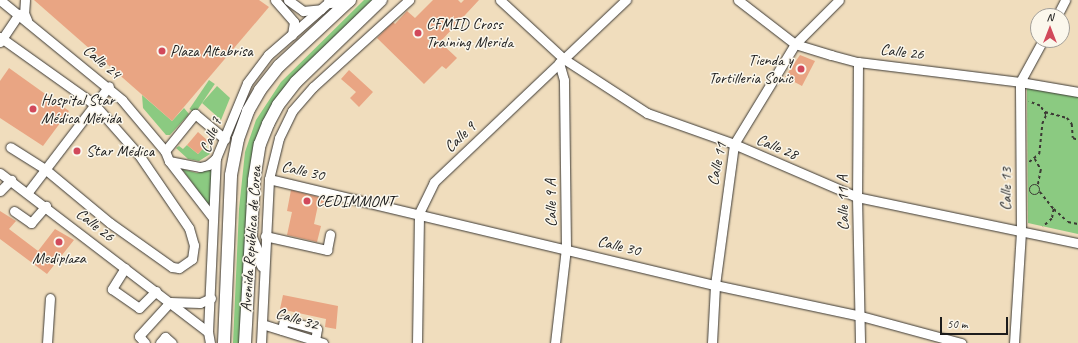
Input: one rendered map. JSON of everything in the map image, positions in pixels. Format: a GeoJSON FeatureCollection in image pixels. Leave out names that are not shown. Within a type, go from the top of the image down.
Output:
{"type":"FeatureCollection","features":[{"type":"Feature","properties":{"kind":"main road"},"geometry":{"type":"LineString","coordinates":[[328,3],[349,0]]}},
{"type":"Feature","properties":{"kind":"main road","name":"Avenida República de Corea"},"geometry":{"type":"LineString","coordinates":[[224,343],[232,175],[238,139],[254,100],[279,66],[349,0]]}},
{"type":"Feature","properties":{"kind":"main road","name":"Avenida República de Corea"},"geometry":{"type":"LineString","coordinates":[[245,343],[254,180],[260,144],[278,105],[296,82],[381,0]]}},
{"type":"Feature","properties":{"kind":"main road"},"geometry":{"type":"LineString","coordinates":[[251,237],[264,266]]}},
{"type":"Feature","properties":{"kind":"street","name":"Calle 24"},"geometry":{"type":"LineString","coordinates":[[0,0],[109,86],[165,151],[169,161],[213,218]]}},
{"type":"Feature","properties":{"kind":"street"},"geometry":{"type":"LineString","coordinates":[[25,0],[24,13],[27,20]]}},
{"type":"Feature","properties":{"kind":"street"},"geometry":{"type":"LineString","coordinates":[[275,0],[294,22],[292,35]]}},
{"type":"Feature","properties":{"kind":"street"},"geometry":{"type":"LineString","coordinates":[[279,0],[297,14],[301,20],[300,29]]}},
{"type":"Feature","properties":{"kind":"street"},"geometry":{"type":"LineString","coordinates":[[288,0],[303,11],[328,3]]}},
{"type":"Feature","properties":{"kind":"street","name":"Avenida República de Corea"},"geometry":{"type":"LineString","coordinates":[[261,343],[265,236],[269,179],[279,138],[292,111],[312,87],[409,0]]}},
{"type":"Feature","properties":{"kind":"street","name":"Calle 28"},"geometry":{"type":"LineString","coordinates":[[500,0],[562,61],[647,113],[734,144],[857,197],[1078,243]]}},
{"type":"Feature","properties":{"kind":"street","name":"Calle 9"},"geometry":{"type":"LineString","coordinates":[[417,343],[418,213],[434,182],[626,0]]}},
{"type":"Feature","properties":{"kind":"street","name":"Calle 26"},"geometry":{"type":"LineString","coordinates":[[738,0],[795,44],[858,62],[1020,82],[1078,92]]}},
{"type":"Feature","properties":{"kind":"street","name":"Calle 11"},"geometry":{"type":"LineString","coordinates":[[712,343],[715,284],[734,144],[795,44],[839,0]]}},
{"type":"Feature","properties":{"kind":"street","name":"Calle 7"},"geometry":{"type":"LineString","coordinates":[[210,343],[208,332],[211,298],[216,158],[247,83],[268,55],[300,29],[328,3]]}},
{"type":"Feature","properties":{"kind":"street"},"geometry":{"type":"LineString","coordinates":[[10,147],[45,169],[110,222],[172,267],[179,268],[192,258],[194,252],[192,237],[181,212],[139,155],[94,104],[1,39],[19,14]]}},
{"type":"Feature","properties":{"kind":"street","name":"Calle 13"},"geometry":{"type":"LineString","coordinates":[[1014,343],[1021,231],[1020,82],[1039,48]]}},
{"type":"Feature","properties":{"kind":"street","name":"Calle 9 A"},"geometry":{"type":"LineString","coordinates":[[555,343],[566,248],[564,80],[562,61]]}},
{"type":"Feature","properties":{"kind":"street","name":"Calle 11 A"},"geometry":{"type":"LineString","coordinates":[[858,62],[857,197],[861,316],[860,343]]}},
{"type":"Feature","properties":{"kind":"street"},"geometry":{"type":"LineString","coordinates":[[28,192],[109,86]]}},
{"type":"Feature","properties":{"kind":"street"},"geometry":{"type":"LineString","coordinates":[[165,151],[195,114],[225,139]]}},
{"type":"Feature","properties":{"kind":"street"},"geometry":{"type":"LineString","coordinates":[[169,161],[200,167],[208,165],[216,158]]}},
{"type":"Feature","properties":{"kind":"street","name":"Calle 26"},"geometry":{"type":"LineString","coordinates":[[0,173],[28,192],[208,332]]}},
{"type":"Feature","properties":{"kind":"street","name":"Calle 30"},"geometry":{"type":"LineString","coordinates":[[269,179],[715,284],[861,316],[960,343]]}},
{"type":"Feature","properties":{"kind":"street"},"geometry":{"type":"LineString","coordinates":[[0,191],[11,180]]}},
{"type":"Feature","properties":{"kind":"street"},"geometry":{"type":"LineString","coordinates":[[14,211],[31,223],[46,206]]}},
{"type":"Feature","properties":{"kind":"street"},"geometry":{"type":"LineString","coordinates":[[265,236],[327,250],[330,234]]}},
{"type":"Feature","properties":{"kind":"street"},"geometry":{"type":"LineString","coordinates":[[125,268],[112,289],[139,308],[156,291]]}},
{"type":"Feature","properties":{"kind":"street"},"geometry":{"type":"LineString","coordinates":[[47,343],[50,298]]}},
{"type":"Feature","properties":{"kind":"street"},"geometry":{"type":"LineString","coordinates":[[146,343],[139,336],[170,302],[200,303],[211,298]]}},
{"type":"Feature","properties":{"kind":"street","name":"Calle 32"},"geometry":{"type":"LineString","coordinates":[[262,324],[319,342]]}},
{"type":"Feature","properties":{"kind":"street"},"geometry":{"type":"LineString","coordinates":[[160,343],[165,337],[172,343]]}},
{"type":"Feature","properties":{"kind":"path"},"geometry":{"type":"LineString","coordinates":[[1028,102],[1040,106],[1045,112],[1067,118],[1072,124],[1073,138],[1078,140]]}},
{"type":"Feature","properties":{"kind":"path"},"geometry":{"type":"LineString","coordinates":[[1028,162],[1035,159],[1039,154],[1045,112]]}},
{"type":"Feature","properties":{"kind":"path"},"geometry":{"type":"LineString","coordinates":[[1035,159],[1041,170],[1038,186],[1040,192],[1054,209],[1068,222],[1078,224]]}},
{"type":"Feature","properties":{"kind":"path"},"geometry":{"type":"LineString","coordinates":[[1038,186],[1031,186],[1030,193],[1036,196],[1040,192]]}},
{"type":"Feature","properties":{"kind":"path"},"geometry":{"type":"LineString","coordinates":[[1043,227],[1052,219],[1054,209]]}},
{"type":"Feature","properties":{"kind":"green space"},"geometry":{"type":"Polygon","coordinates":[[[364,0],[375,0],[264,122],[240,343],[233,343],[239,209],[245,152],[256,120],[281,82],[364,0]]]}},
{"type":"Feature","properties":{"kind":"green space"},"geometry":{"type":"Polygon","coordinates":[[[209,80],[215,84],[195,113],[189,109],[209,80]]]}},
{"type":"Feature","properties":{"kind":"green space"},"geometry":{"type":"Polygon","coordinates":[[[217,86],[230,98],[221,120],[202,103],[217,86]]]}},
{"type":"Feature","properties":{"kind":"green space"},"geometry":{"type":"Polygon","coordinates":[[[1027,88],[1078,97],[1078,234],[1028,223],[1027,88]]]}},
{"type":"Feature","properties":{"kind":"green space"},"geometry":{"type":"Polygon","coordinates":[[[142,95],[172,121],[184,108],[189,114],[170,135],[166,135],[143,108],[142,95]]]}},
{"type":"Feature","properties":{"kind":"green space"},"geometry":{"type":"Polygon","coordinates":[[[187,145],[198,154],[206,145],[210,154],[199,161],[188,159],[176,148],[179,146],[183,149],[187,145]]]}},
{"type":"Feature","properties":{"kind":"green space"},"geometry":{"type":"Polygon","coordinates":[[[182,169],[197,173],[213,169],[211,208],[182,169]]]}},
{"type":"Feature","properties":{"kind":"building","name":"Plaza Altabrisa"},"geometry":{"type":"Polygon","coordinates":[[[34,0],[259,0],[269,7],[172,121],[34,0]]]}},
{"type":"Feature","properties":{"kind":"building"},"geometry":{"type":"Polygon","coordinates":[[[433,0],[458,0],[461,3],[464,0],[479,0],[440,42],[457,58],[446,69],[442,66],[424,84],[377,38],[393,22],[395,24],[407,11],[415,18],[433,0]]]}},
{"type":"Feature","properties":{"kind":"building","name":"Tienda y Tortilleria Sonic"},"geometry":{"type":"Polygon","coordinates":[[[800,55],[815,61],[802,86],[785,77],[800,55]]]}},
{"type":"Feature","properties":{"kind":"building","name":"Hospital Star Médica Mérida"},"geometry":{"type":"Polygon","coordinates":[[[9,68],[69,111],[43,146],[0,118],[0,81],[9,68]]]}},
{"type":"Feature","properties":{"kind":"building"},"geometry":{"type":"Polygon","coordinates":[[[349,70],[373,92],[359,107],[350,98],[356,92],[341,79],[349,70]]]}},
{"type":"Feature","properties":{"kind":"building"},"geometry":{"type":"Polygon","coordinates":[[[198,132],[207,140],[208,143],[198,154],[187,145],[198,132]]]}},
{"type":"Feature","properties":{"kind":"building"},"geometry":{"type":"Polygon","coordinates":[[[291,190],[326,199],[324,207],[318,205],[314,224],[321,226],[317,242],[287,235],[292,212],[287,211],[291,190]]]}},
{"type":"Feature","properties":{"kind":"building","name":"Mediplaza"},"geometry":{"type":"Polygon","coordinates":[[[0,211],[16,221],[9,229],[38,251],[55,229],[74,240],[47,274],[0,239],[0,211]]]}},
{"type":"Feature","properties":{"kind":"building"},"geometry":{"type":"Polygon","coordinates":[[[283,295],[338,306],[336,329],[325,327],[326,319],[280,309],[283,295]]]}},
{"type":"Feature","properties":{"kind":"place","name":"CFMID Cross Training Merida"},"geometry":{"type":"Point","coordinates":[418,33]}},
{"type":"Feature","properties":{"kind":"place","name":"Plaza Altabrisa"},"geometry":{"type":"Point","coordinates":[162,51]}},
{"type":"Feature","properties":{"kind":"place","name":"Tienda y Tortilleria Sonic"},"geometry":{"type":"Point","coordinates":[801,69]}},
{"type":"Feature","properties":{"kind":"place","name":"Hospital Star Médica Mérida"},"geometry":{"type":"Point","coordinates":[33,109]}},
{"type":"Feature","properties":{"kind":"place","name":"Star Médica"},"geometry":{"type":"Point","coordinates":[77,151]}},
{"type":"Feature","properties":{"kind":"place","name":"CEDIMMONT"},"geometry":{"type":"Point","coordinates":[307,201]}},
{"type":"Feature","properties":{"kind":"place","name":"Mediplaza"},"geometry":{"type":"Point","coordinates":[59,242]}}]}
